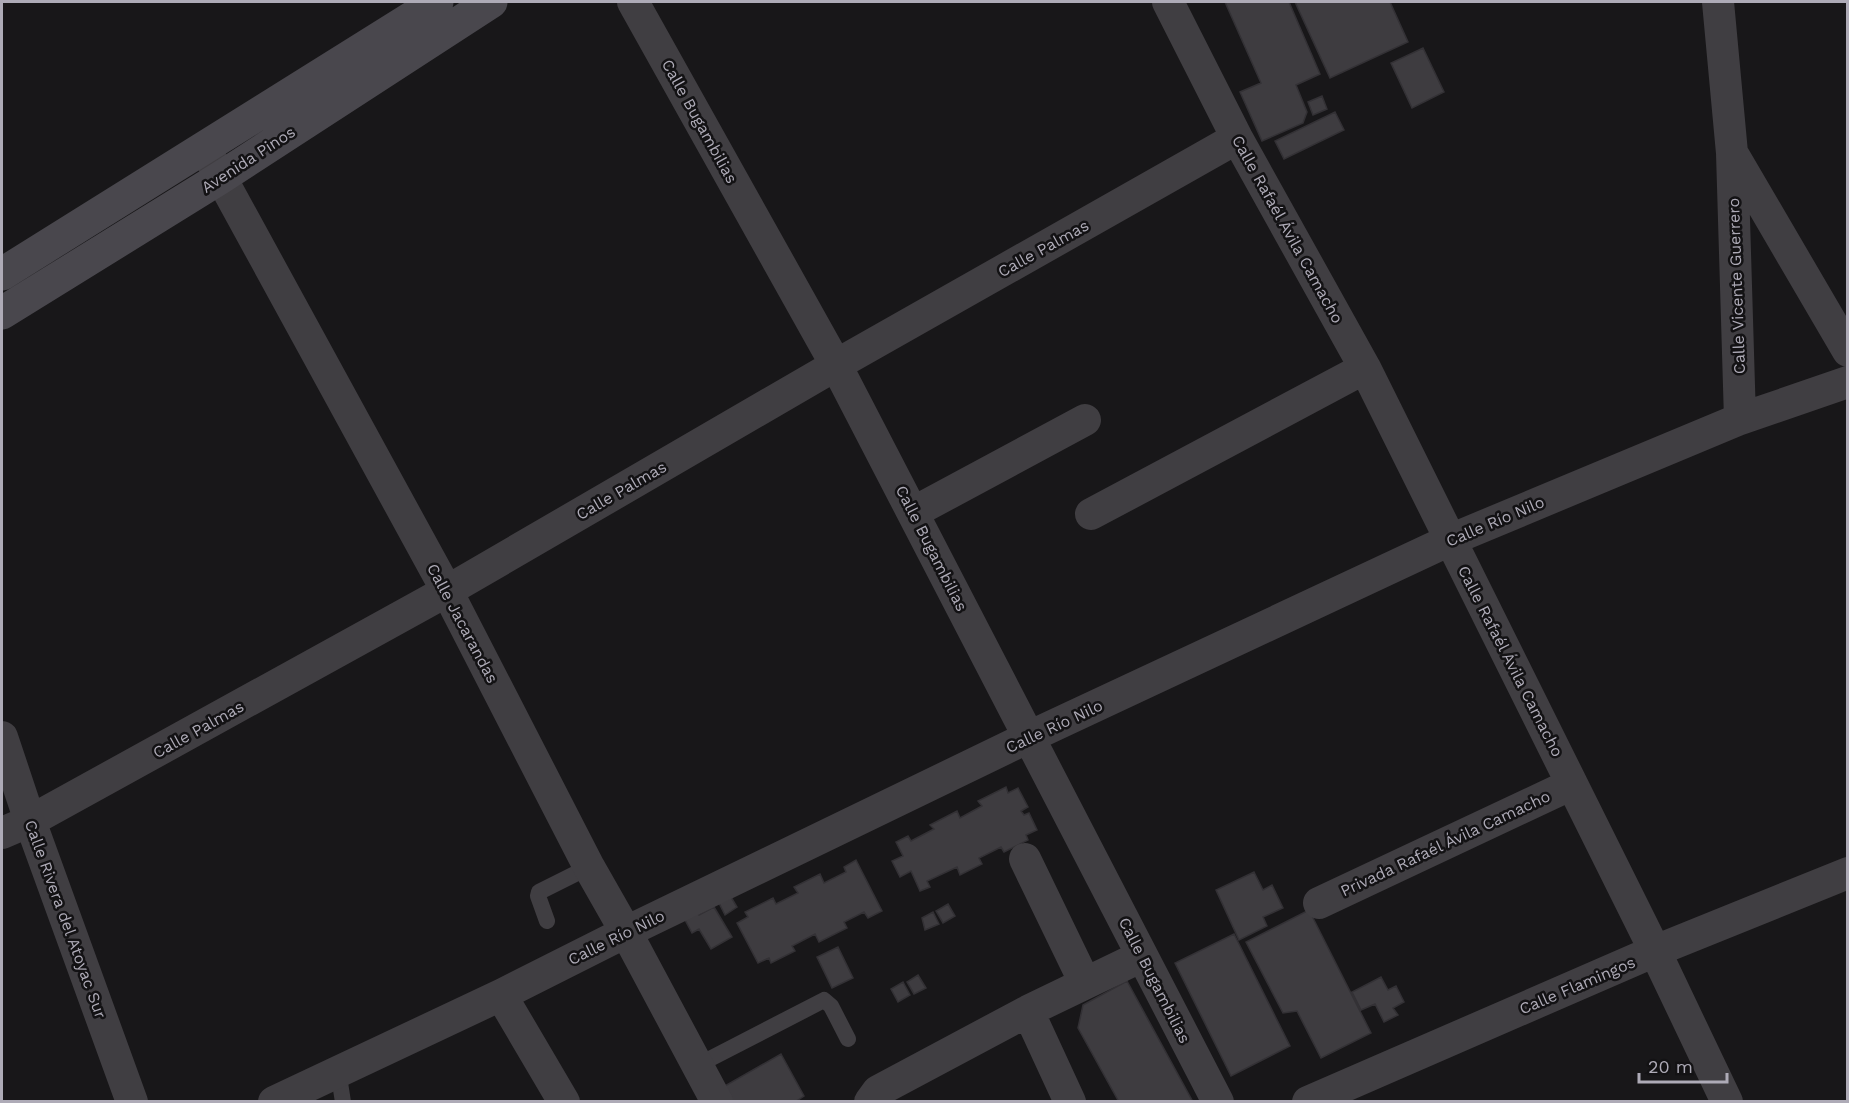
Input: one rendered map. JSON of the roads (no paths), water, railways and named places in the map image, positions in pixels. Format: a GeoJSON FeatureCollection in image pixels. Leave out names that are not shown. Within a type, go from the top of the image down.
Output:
{"type":"FeatureCollection","features":[{"type":"Feature","properties":{"kind":"main road","name":"Avenida Pinos"},"geometry":{"type":"LineString","coordinates":[[2,274],[437,2]]}},
{"type":"Feature","properties":{"kind":"main road","name":"Avenida Pinos"},"geometry":{"type":"LineString","coordinates":[[2,313],[220,178],[492,2]]}},
{"type":"Feature","properties":{"kind":"street","name":"Calle Bugambilias"},"geometry":{"type":"LineString","coordinates":[[633,2],[836,365],[1218,1101]]}},
{"type":"Feature","properties":{"kind":"street","name":"Calle Rafaél Ávila Camacho"},"geometry":{"type":"LineString","coordinates":[[1168,2],[1237,138],[1365,368],[1655,951],[1727,1101]]}},
{"type":"Feature","properties":{"kind":"street","name":"Calle Vicente Guerrero"},"geometry":{"type":"LineString","coordinates":[[1718,2],[1732,153],[1740,419]]}},
{"type":"Feature","properties":{"kind":"street","name":"Calle Palmas"},"geometry":{"type":"LineString","coordinates":[[16,827],[447,591],[836,365],[1237,138]]}},
{"type":"Feature","properties":{"kind":"street","name":"Calle Jacarandas"},"geometry":{"type":"LineString","coordinates":[[204,147],[447,591],[589,867],[717,1101]]}},
{"type":"Feature","properties":{"kind":"street","name":"Calle Vicente Guerrero"},"geometry":{"type":"LineString","coordinates":[[1732,153],[1848,351]]}},
{"type":"Feature","properties":{"kind":"street"},"geometry":{"type":"LineString","coordinates":[[1091,514],[1365,368]]}},
{"type":"Feature","properties":{"kind":"street","name":"Calle Río Nilo"},"geometry":{"type":"LineString","coordinates":[[274,1101],[501,995],[1029,737],[1450,540],[1740,419],[1848,382]]}},
{"type":"Feature","properties":{"kind":"street"},"geometry":{"type":"LineString","coordinates":[[914,512],[1084,420]]}},
{"type":"Feature","properties":{"kind":"street","name":"Calle Rivera del Atoyac Sur"},"geometry":{"type":"LineString","coordinates":[[2,737],[16,827],[132,1101]]}},
{"type":"Feature","properties":{"kind":"street","name":"Privada Rafaél Ávila Camacho"},"geometry":{"type":"LineString","coordinates":[[1319,903],[1572,784]]}},
{"type":"Feature","properties":{"kind":"street"},"geometry":{"type":"LineString","coordinates":[[1025,859],[1085,982]]}},
{"type":"Feature","properties":{"kind":"street","name":"Calle Flamingos"},"geometry":{"type":"LineString","coordinates":[[1308,1101],[1655,951],[1848,873]]}},
{"type":"Feature","properties":{"kind":"street"},"geometry":{"type":"LineString","coordinates":[[870,1101],[878,1090],[1085,982],[1142,956]]}},
{"type":"Feature","properties":{"kind":"street"},"geometry":{"type":"LineString","coordinates":[[501,995],[564,1101]]}},
{"type":"Feature","properties":{"kind":"street"},"geometry":{"type":"LineString","coordinates":[[1028,1011],[1070,1101]]}},
{"type":"Feature","properties":{"kind":"lane"},"geometry":{"type":"LineString","coordinates":[[547,921],[538,896],[539,892],[589,867]]}},
{"type":"Feature","properties":{"kind":"lane"},"geometry":{"type":"LineString","coordinates":[[698,1065],[824,1000],[831,1006],[848,1039]]}},
{"type":"Feature","properties":{"kind":"lane"},"geometry":{"type":"LineString","coordinates":[[338,1070],[343,1101]]}}]}
